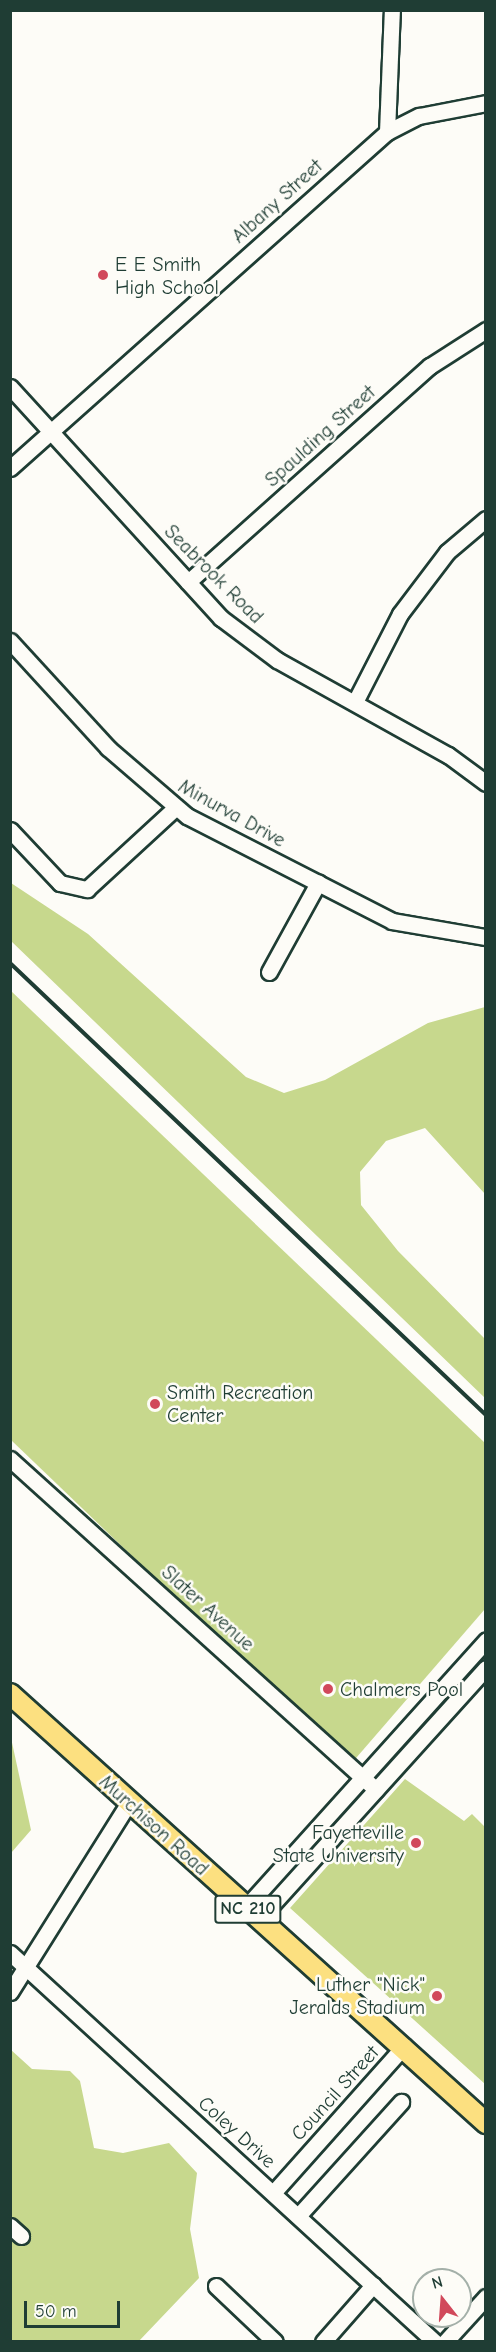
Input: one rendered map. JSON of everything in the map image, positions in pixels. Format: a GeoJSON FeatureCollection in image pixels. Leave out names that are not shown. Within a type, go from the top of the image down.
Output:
{"type":"FeatureCollection","features":[{"type":"Feature","properties":{"kind":"main road","name":"Murchison Road"},"geometry":{"type":"LineString","coordinates":[[10,1694],[252,1913],[404,2046],[486,2123]]}},
{"type":"Feature","properties":{"kind":"street"},"geometry":{"type":"LineString","coordinates":[[387,132],[392,10]]}},
{"type":"Feature","properties":{"kind":"street","name":"Albany Street"},"geometry":{"type":"LineString","coordinates":[[10,468],[387,132],[418,116],[486,103]]}},
{"type":"Feature","properties":{"kind":"street","name":"Spaulding Street"},"geometry":{"type":"LineString","coordinates":[[188,582],[430,366],[486,330]]}},
{"type":"Feature","properties":{"kind":"street","name":"Seabrook Road"},"geometry":{"type":"LineString","coordinates":[[10,387],[188,582],[248,640],[448,755],[486,783]]}},
{"type":"Feature","properties":{"kind":"street"},"geometry":{"type":"LineString","coordinates":[[355,702],[400,614],[447,552],[486,519]]}},
{"type":"Feature","properties":{"kind":"street","name":"Minurva Drive"},"geometry":{"type":"LineString","coordinates":[[10,641],[108,748],[175,808],[408,927],[486,937]]}},
{"type":"Feature","properties":{"kind":"street"},"geometry":{"type":"LineString","coordinates":[[10,830],[60,883],[87,889],[175,808]]}},
{"type":"Feature","properties":{"kind":"street"},"geometry":{"type":"LineString","coordinates":[[269,972],[318,883]]}},
{"type":"Feature","properties":{"kind":"street","name":"Slater Avenue"},"geometry":{"type":"LineString","coordinates":[[10,1459],[376,1790]]}},
{"type":"Feature","properties":{"kind":"street"},"geometry":{"type":"LineString","coordinates":[[252,1913],[361,1776],[486,1640]]}},
{"type":"Feature","properties":{"kind":"street"},"geometry":{"type":"LineString","coordinates":[[252,1913],[376,1790],[486,1668]]}},
{"type":"Feature","properties":{"kind":"street"},"geometry":{"type":"LineString","coordinates":[[10,1992],[129,1802]]}},
{"type":"Feature","properties":{"kind":"street","name":"Coley Drive"},"geometry":{"type":"LineString","coordinates":[[10,1953],[435,2342]]}},
{"type":"Feature","properties":{"kind":"street","name":"Council Street"},"geometry":{"type":"LineString","coordinates":[[273,2193],[404,2046]]}},
{"type":"Feature","properties":{"kind":"street"},"geometry":{"type":"LineString","coordinates":[[298,2216],[402,2102]]}},
{"type":"Feature","properties":{"kind":"street"},"geometry":{"type":"LineString","coordinates":[[323,2342],[373,2285]]}},
{"type":"Feature","properties":{"kind":"street"},"geometry":{"type":"LineString","coordinates":[[216,2286],[276,2342]]}},
{"type":"Feature","properties":{"kind":"street"},"geometry":{"type":"LineString","coordinates":[[445,2342],[486,2297]]}},
{"type":"Feature","properties":{"kind":"green space"},"geometry":{"type":"Polygon","coordinates":[[[11,883],[88,934],[246,1077],[284,1093],[325,1080],[428,1023],[485,1007],[485,1194],[425,1128],[386,1141],[360,1172],[361,1205],[398,1251],[485,1339],[485,1398],[11,941],[11,883]]]}},
{"type":"Feature","properties":{"kind":"green space"},"geometry":{"type":"Polygon","coordinates":[[[10,990],[485,1443],[485,1609],[350,1765],[11,1440],[10,990]]]}},
{"type":"Feature","properties":{"kind":"green space"},"geometry":{"type":"Polygon","coordinates":[[[11,1738],[31,1830],[11,1853],[11,1738]]]}},
{"type":"Feature","properties":{"kind":"green space","name":"Luther \"Nick\" Jeralds Stadium"},"geometry":{"type":"Polygon","coordinates":[[[405,1779],[464,1821],[472,1814],[485,1827],[485,2084],[290,1908],[405,1779]]]}},
{"type":"Feature","properties":{"kind":"green space"},"geometry":{"type":"Polygon","coordinates":[[[10,2049],[32,2069],[70,2071],[80,2081],[94,2148],[123,2153],[169,2143],[197,2173],[190,2229],[199,2278],[139,2341],[11,2341],[10,2049]]]}},
{"type":"Feature","properties":{"kind":"railway"},"geometry":{"type":"LineString","coordinates":[[10,963],[486,1415]]}},
{"type":"Feature","properties":{"kind":"place","name":"E E Smith High School"},"geometry":{"type":"Point","coordinates":[103,275]}},
{"type":"Feature","properties":{"kind":"place","name":"Smith Recreation Center"},"geometry":{"type":"Point","coordinates":[155,1404]}},
{"type":"Feature","properties":{"kind":"place","name":"Chalmers Pool"},"geometry":{"type":"Point","coordinates":[328,1689]}},
{"type":"Feature","properties":{"kind":"place","name":"Fayetteville State University"},"geometry":{"type":"Point","coordinates":[416,1843]}},
{"type":"Feature","properties":{"kind":"place","name":"Luther \"Nick\" Jeralds Stadium"},"geometry":{"type":"Point","coordinates":[437,1996]}}]}
